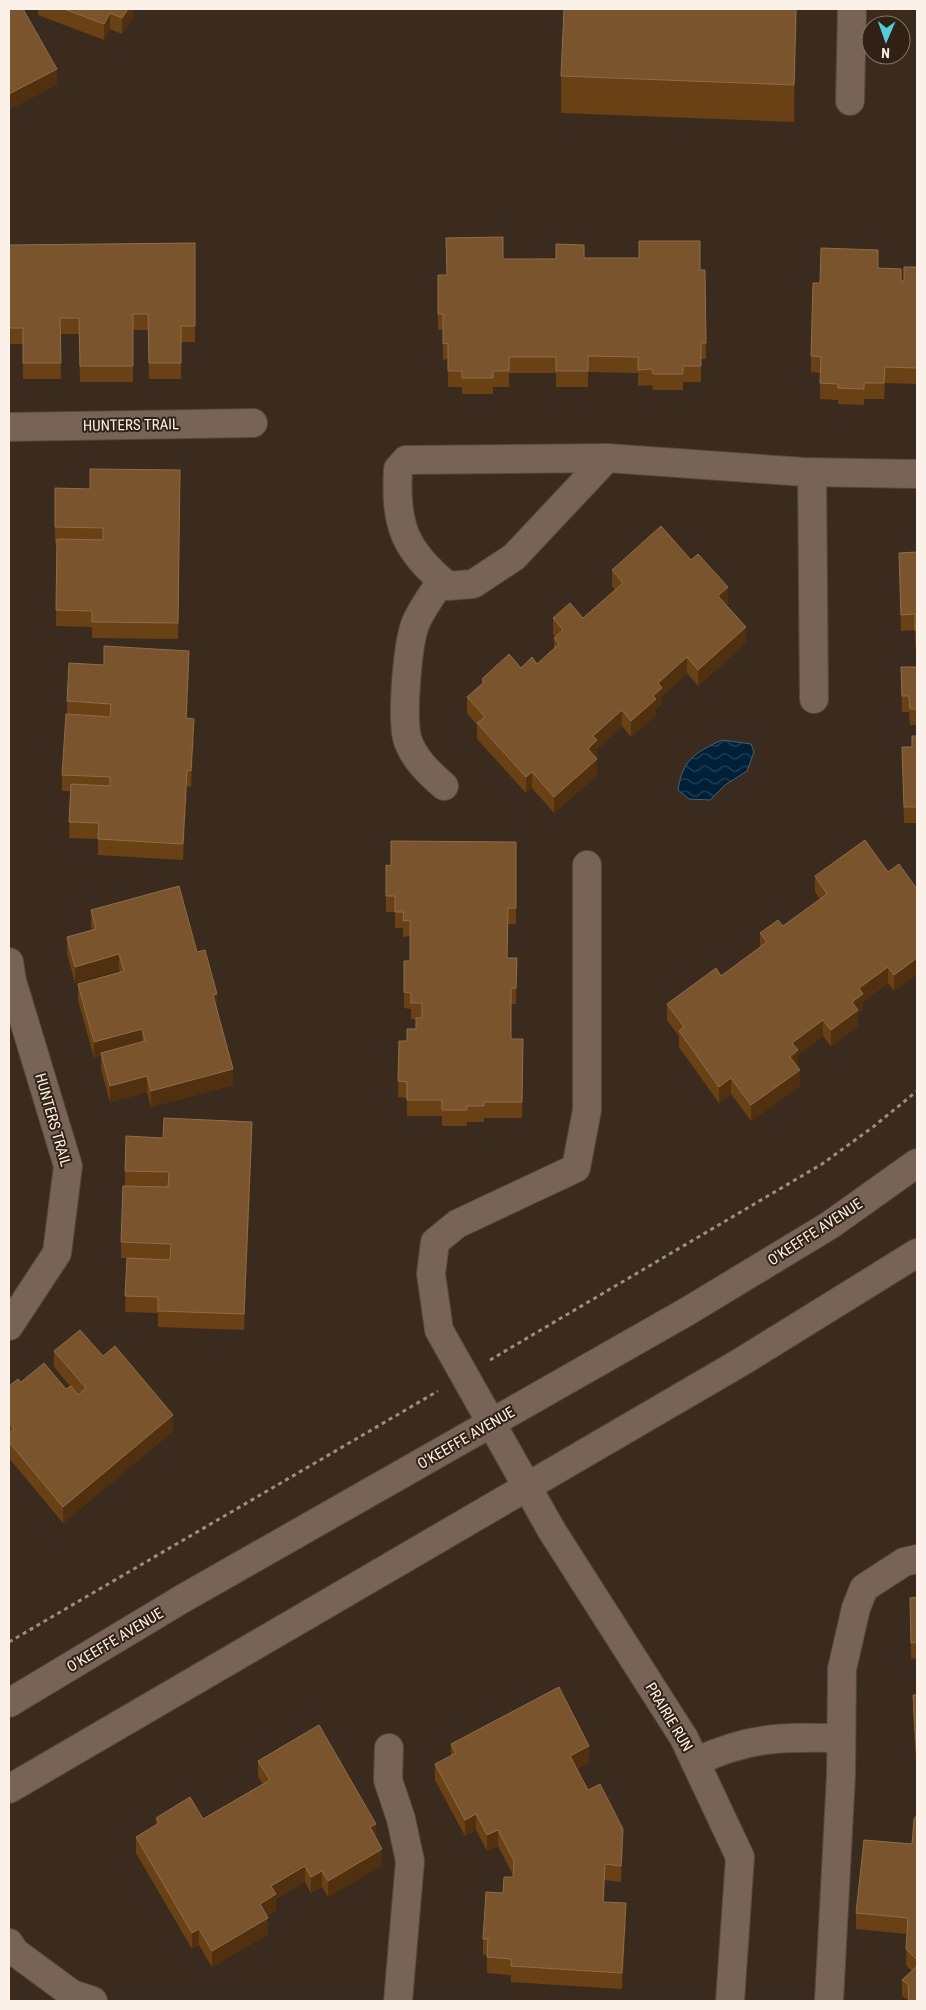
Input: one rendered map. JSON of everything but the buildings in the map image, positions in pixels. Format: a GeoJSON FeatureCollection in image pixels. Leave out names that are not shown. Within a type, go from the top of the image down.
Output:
{"type":"FeatureCollection","features":[{"type":"Feature","properties":{"kind":"street"},"geometry":{"type":"LineString","coordinates":[[850,101],[852,9]]}},
{"type":"Feature","properties":{"kind":"street","name":"HUNTERS TRAIL"},"geometry":{"type":"LineString","coordinates":[[9,427],[253,423]]}},
{"type":"Feature","properties":{"kind":"street"},"geometry":{"type":"LineString","coordinates":[[607,458],[514,557],[473,584],[448,586],[441,581],[416,556],[399,519],[397,496],[398,469],[406,460],[607,458],[812,472],[917,474]]}},
{"type":"Feature","properties":{"kind":"street"},"geometry":{"type":"LineString","coordinates":[[812,472],[814,699]]}},
{"type":"Feature","properties":{"kind":"street"},"geometry":{"type":"LineString","coordinates":[[441,581],[416,621],[408,659],[406,695],[407,738],[421,764],[444,786]]}},
{"type":"Feature","properties":{"kind":"street","name":"PRAIRIE RUN"},"geometry":{"type":"LineString","coordinates":[[587,865],[588,1110],[576,1168],[457,1224],[436,1242],[432,1274],[439,1330],[552,1531],[684,1738],[740,1858],[730,2001]]}},
{"type":"Feature","properties":{"kind":"street","name":"HUNTERS TRAIL"},"geometry":{"type":"LineString","coordinates":[[9,962],[12,981],[68,1166],[57,1253],[9,1326]]}},
{"type":"Feature","properties":{"kind":"street","name":"O'KEEFFE AVENUE"},"geometry":{"type":"LineString","coordinates":[[9,1703],[182,1599],[688,1312],[830,1225],[917,1162]]}},
{"type":"Feature","properties":{"kind":"street"},"geometry":{"type":"LineString","coordinates":[[9,1789],[741,1362],[917,1253]]}},
{"type":"Feature","properties":{"kind":"street"},"geometry":{"type":"LineString","coordinates":[[829,2001],[834,1920],[842,1669],[856,1608],[864,1588],[904,1562],[917,1559]]}},
{"type":"Feature","properties":{"kind":"street"},"geometry":{"type":"LineString","coordinates":[[695,1762],[742,1743],[777,1737],[841,1738]]}},
{"type":"Feature","properties":{"kind":"street"},"geometry":{"type":"LineString","coordinates":[[388,1748],[388,1780],[401,1819],[410,1861],[398,2001]]}},
{"type":"Feature","properties":{"kind":"street"},"geometry":{"type":"LineString","coordinates":[[9,1943],[15,1952],[72,1994],[88,2000]]}},
{"type":"Feature","properties":{"kind":"water"},"geometry":{"type":"Polygon","coordinates":[[[722,740],[751,744],[754,752],[747,771],[725,785],[710,800],[689,799],[678,790],[683,771],[698,753],[722,740]]]}}]}
